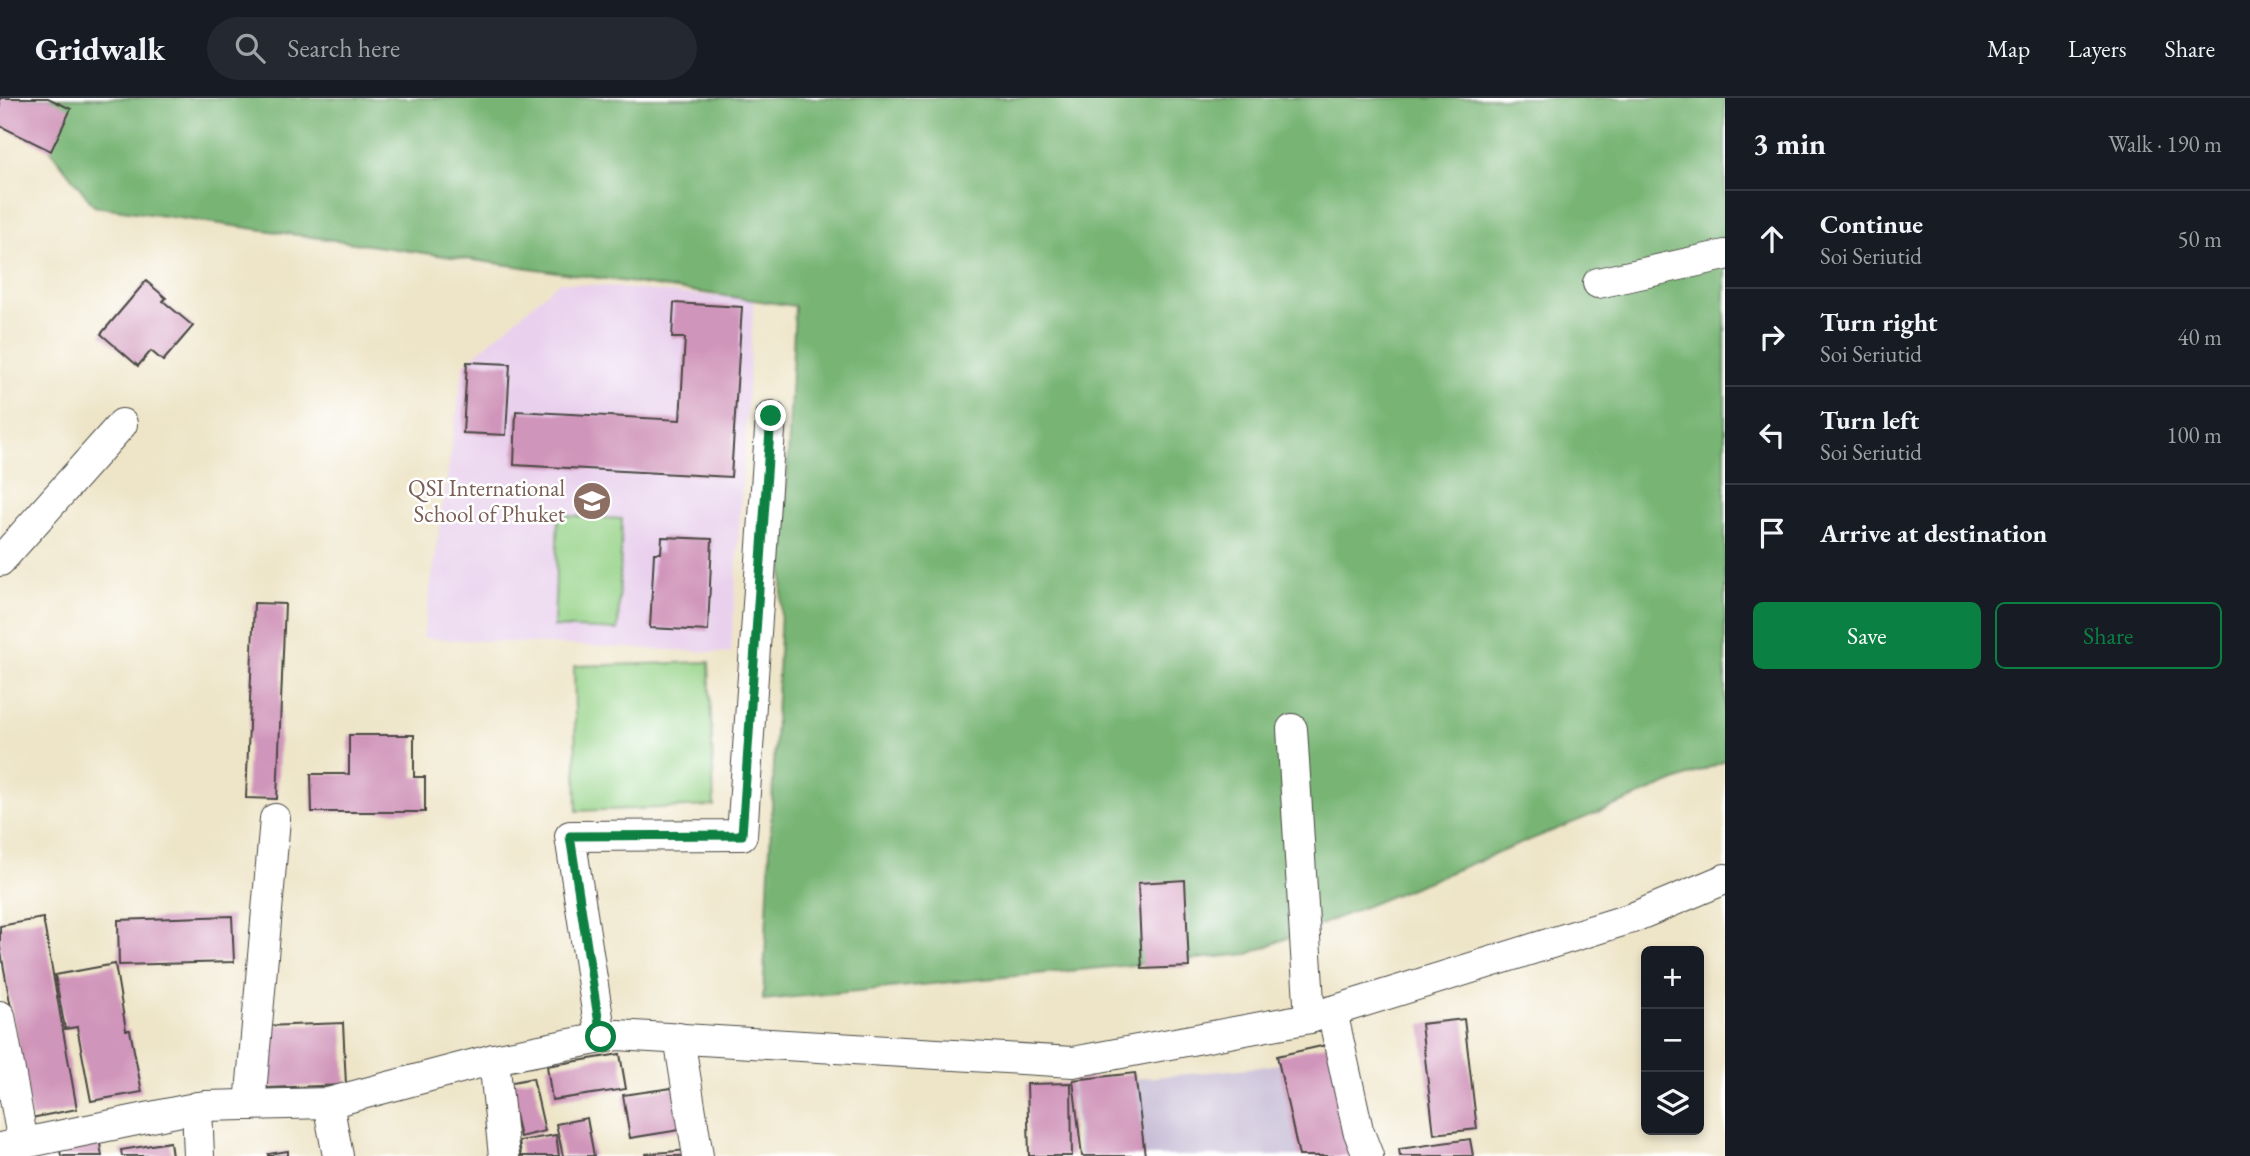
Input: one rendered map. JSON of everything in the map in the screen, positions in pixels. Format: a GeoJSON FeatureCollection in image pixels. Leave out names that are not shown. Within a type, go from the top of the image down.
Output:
{"type":"FeatureCollection","features":[{"type":"Feature","properties":{"kind":"street"},"geometry":{"type":"LineString","coordinates":[[1598,283],[1725,255]]}},
{"type":"Feature","properties":{"kind":"street"},"geometry":{"type":"LineString","coordinates":[[601,1037],[570,836],[742,835],[771,416]]}},
{"type":"Feature","properties":{"kind":"street"},"geometry":{"type":"LineString","coordinates":[[0,561],[122,424]]}},
{"type":"Feature","properties":{"kind":"street"},"geometry":{"type":"LineString","coordinates":[[1292,729],[1321,1015],[1368,1156]]}},
{"type":"Feature","properties":{"kind":"street"},"geometry":{"type":"LineString","coordinates":[[250,1105],[275,819]]}},
{"type":"Feature","properties":{"kind":"street"},"geometry":{"type":"LineString","coordinates":[[0,1016],[11,1146],[197,1107],[328,1103],[494,1059],[617,1035],[1073,1062],[1321,1015],[1632,918],[1725,879]]}},
{"type":"Feature","properties":{"kind":"street"},"geometry":{"type":"LineString","coordinates":[[679,1038],[698,1156]]}},
{"type":"Feature","properties":{"kind":"street"},"geometry":{"type":"LineString","coordinates":[[494,1059],[504,1156]]}},
{"type":"Feature","properties":{"kind":"street"},"geometry":{"type":"LineString","coordinates":[[328,1103],[338,1156]]}},
{"type":"Feature","properties":{"kind":"street"},"geometry":{"type":"LineString","coordinates":[[197,1107],[199,1156]]}},
{"type":"Feature","properties":{"kind":"shaded area","name":"QSI International School of Phuket"},"geometry":{"type":"Polygon","coordinates":[[[559,282],[754,300],[731,653],[423,638],[464,364],[559,282]]]}},
{"type":"Feature","properties":{"kind":"shaded area"},"geometry":{"type":"Polygon","coordinates":[[[1330,1055],[1353,1156],[1079,1156],[1071,1085],[1260,1067],[1330,1055]]]}},
{"type":"Feature","properties":{"kind":"green space"},"geometry":{"type":"Polygon","coordinates":[[[10,98],[1725,98],[1725,761],[1248,954],[763,1000],[795,306],[94,206],[10,98]]]}},
{"type":"Feature","properties":{"kind":"green space"},"geometry":{"type":"Polygon","coordinates":[[[558,515],[622,519],[618,630],[554,627],[558,515]]]}},
{"type":"Feature","properties":{"kind":"green space"},"geometry":{"type":"Polygon","coordinates":[[[709,662],[714,806],[577,811],[574,666],[709,662]]]}},
{"type":"Feature","properties":{"kind":"building"},"geometry":{"type":"Polygon","coordinates":[[[0,98],[48,98],[71,109],[51,151],[0,126],[0,98]]]}},
{"type":"Feature","properties":{"kind":"building"},"geometry":{"type":"Polygon","coordinates":[[[146,281],[166,298],[163,301],[193,326],[163,361],[151,351],[138,366],[101,334],[146,281]]]}},
{"type":"Feature","properties":{"kind":"building"},"geometry":{"type":"Polygon","coordinates":[[[674,303],[742,307],[731,477],[514,465],[516,411],[680,420],[685,338],[672,338],[674,303]]]}},
{"type":"Feature","properties":{"kind":"building"},"geometry":{"type":"Polygon","coordinates":[[[467,362],[510,364],[506,435],[463,433],[467,362]]]}},
{"type":"Feature","properties":{"kind":"building"},"geometry":{"type":"Polygon","coordinates":[[[662,537],[712,539],[708,631],[650,628],[654,553],[661,553],[662,537]]]}},
{"type":"Feature","properties":{"kind":"building"},"geometry":{"type":"Polygon","coordinates":[[[254,603],[285,604],[277,799],[246,798],[254,603]]]}},
{"type":"Feature","properties":{"kind":"building"},"geometry":{"type":"Polygon","coordinates":[[[349,735],[414,735],[414,777],[425,777],[425,812],[312,812],[311,774],[349,774],[349,735]]]}},
{"type":"Feature","properties":{"kind":"building"},"geometry":{"type":"Polygon","coordinates":[[[1185,880],[1189,967],[1142,969],[1138,883],[1185,880]]]}},
{"type":"Feature","properties":{"kind":"building"},"geometry":{"type":"Polygon","coordinates":[[[232,916],[234,962],[119,965],[118,920],[232,916]]]}},
{"type":"Feature","properties":{"kind":"building"},"geometry":{"type":"Polygon","coordinates":[[[43,918],[77,1109],[31,1118],[0,947],[0,926],[43,918]]]}},
{"type":"Feature","properties":{"kind":"building"},"geometry":{"type":"Polygon","coordinates":[[[115,964],[126,1030],[130,1030],[142,1092],[91,1101],[77,1027],[65,1029],[55,975],[115,964]]]}},
{"type":"Feature","properties":{"kind":"building"},"geometry":{"type":"Polygon","coordinates":[[[1464,1019],[1477,1129],[1434,1134],[1421,1024],[1464,1019]]]}},
{"type":"Feature","properties":{"kind":"building"},"geometry":{"type":"Polygon","coordinates":[[[343,1023],[346,1085],[267,1088],[265,1026],[343,1023]]]}},
{"type":"Feature","properties":{"kind":"building"},"geometry":{"type":"Polygon","coordinates":[[[1335,1043],[1359,1156],[1299,1156],[1277,1056],[1335,1043]]]}},
{"type":"Feature","properties":{"kind":"building"},"geometry":{"type":"Polygon","coordinates":[[[620,1054],[626,1089],[552,1100],[547,1066],[620,1054]]]}},
{"type":"Feature","properties":{"kind":"building"},"geometry":{"type":"Polygon","coordinates":[[[1135,1073],[1145,1156],[1082,1156],[1073,1080],[1135,1073]]]}},
{"type":"Feature","properties":{"kind":"building"},"geometry":{"type":"Polygon","coordinates":[[[533,1078],[545,1131],[520,1137],[508,1083],[533,1078]]]}},
{"type":"Feature","properties":{"kind":"building"},"geometry":{"type":"Polygon","coordinates":[[[1071,1083],[1072,1156],[1029,1156],[1027,1084],[1071,1083]]]}},
{"type":"Feature","properties":{"kind":"building"},"geometry":{"type":"Polygon","coordinates":[[[679,1087],[686,1129],[630,1138],[623,1095],[679,1087]]]}},
{"type":"Feature","properties":{"kind":"building"},"geometry":{"type":"Polygon","coordinates":[[[587,1118],[594,1156],[563,1156],[556,1124],[587,1118]]]}},
{"type":"Feature","properties":{"kind":"building"},"geometry":{"type":"Polygon","coordinates":[[[98,1132],[102,1156],[61,1156],[58,1139],[98,1132]]]}},
{"type":"Feature","properties":{"kind":"building"},"geometry":{"type":"Polygon","coordinates":[[[556,1135],[559,1156],[521,1156],[519,1141],[556,1135]]]}},
{"type":"Feature","properties":{"kind":"building"},"geometry":{"type":"Polygon","coordinates":[[[1470,1139],[1473,1156],[1400,1156],[1399,1149],[1470,1139]]]}},
{"type":"Feature","properties":{"kind":"building"},"geometry":{"type":"Polygon","coordinates":[[[170,1142],[172,1156],[122,1156],[121,1150],[170,1142]]]}},
{"type":"Feature","properties":{"kind":"building"},"geometry":{"type":"Polygon","coordinates":[[[687,1150],[687,1156],[646,1156],[646,1154],[687,1150]]]}},
{"type":"Feature","properties":{"kind":"building"},"geometry":{"type":"Polygon","coordinates":[[[288,1151],[288,1156],[268,1156],[268,1154],[288,1151]]]}},
{"type":"Feature","properties":{"kind":"place","name":"QSI International School of Phuket"},"geometry":{"type":"Point","coordinates":[592,501]}},
{"type":"Feature","properties":{"kind":"route"},"geometry":{"type":"LineString","coordinates":[[601,1037],[570,836],[742,835],[771,416]]}}]}
